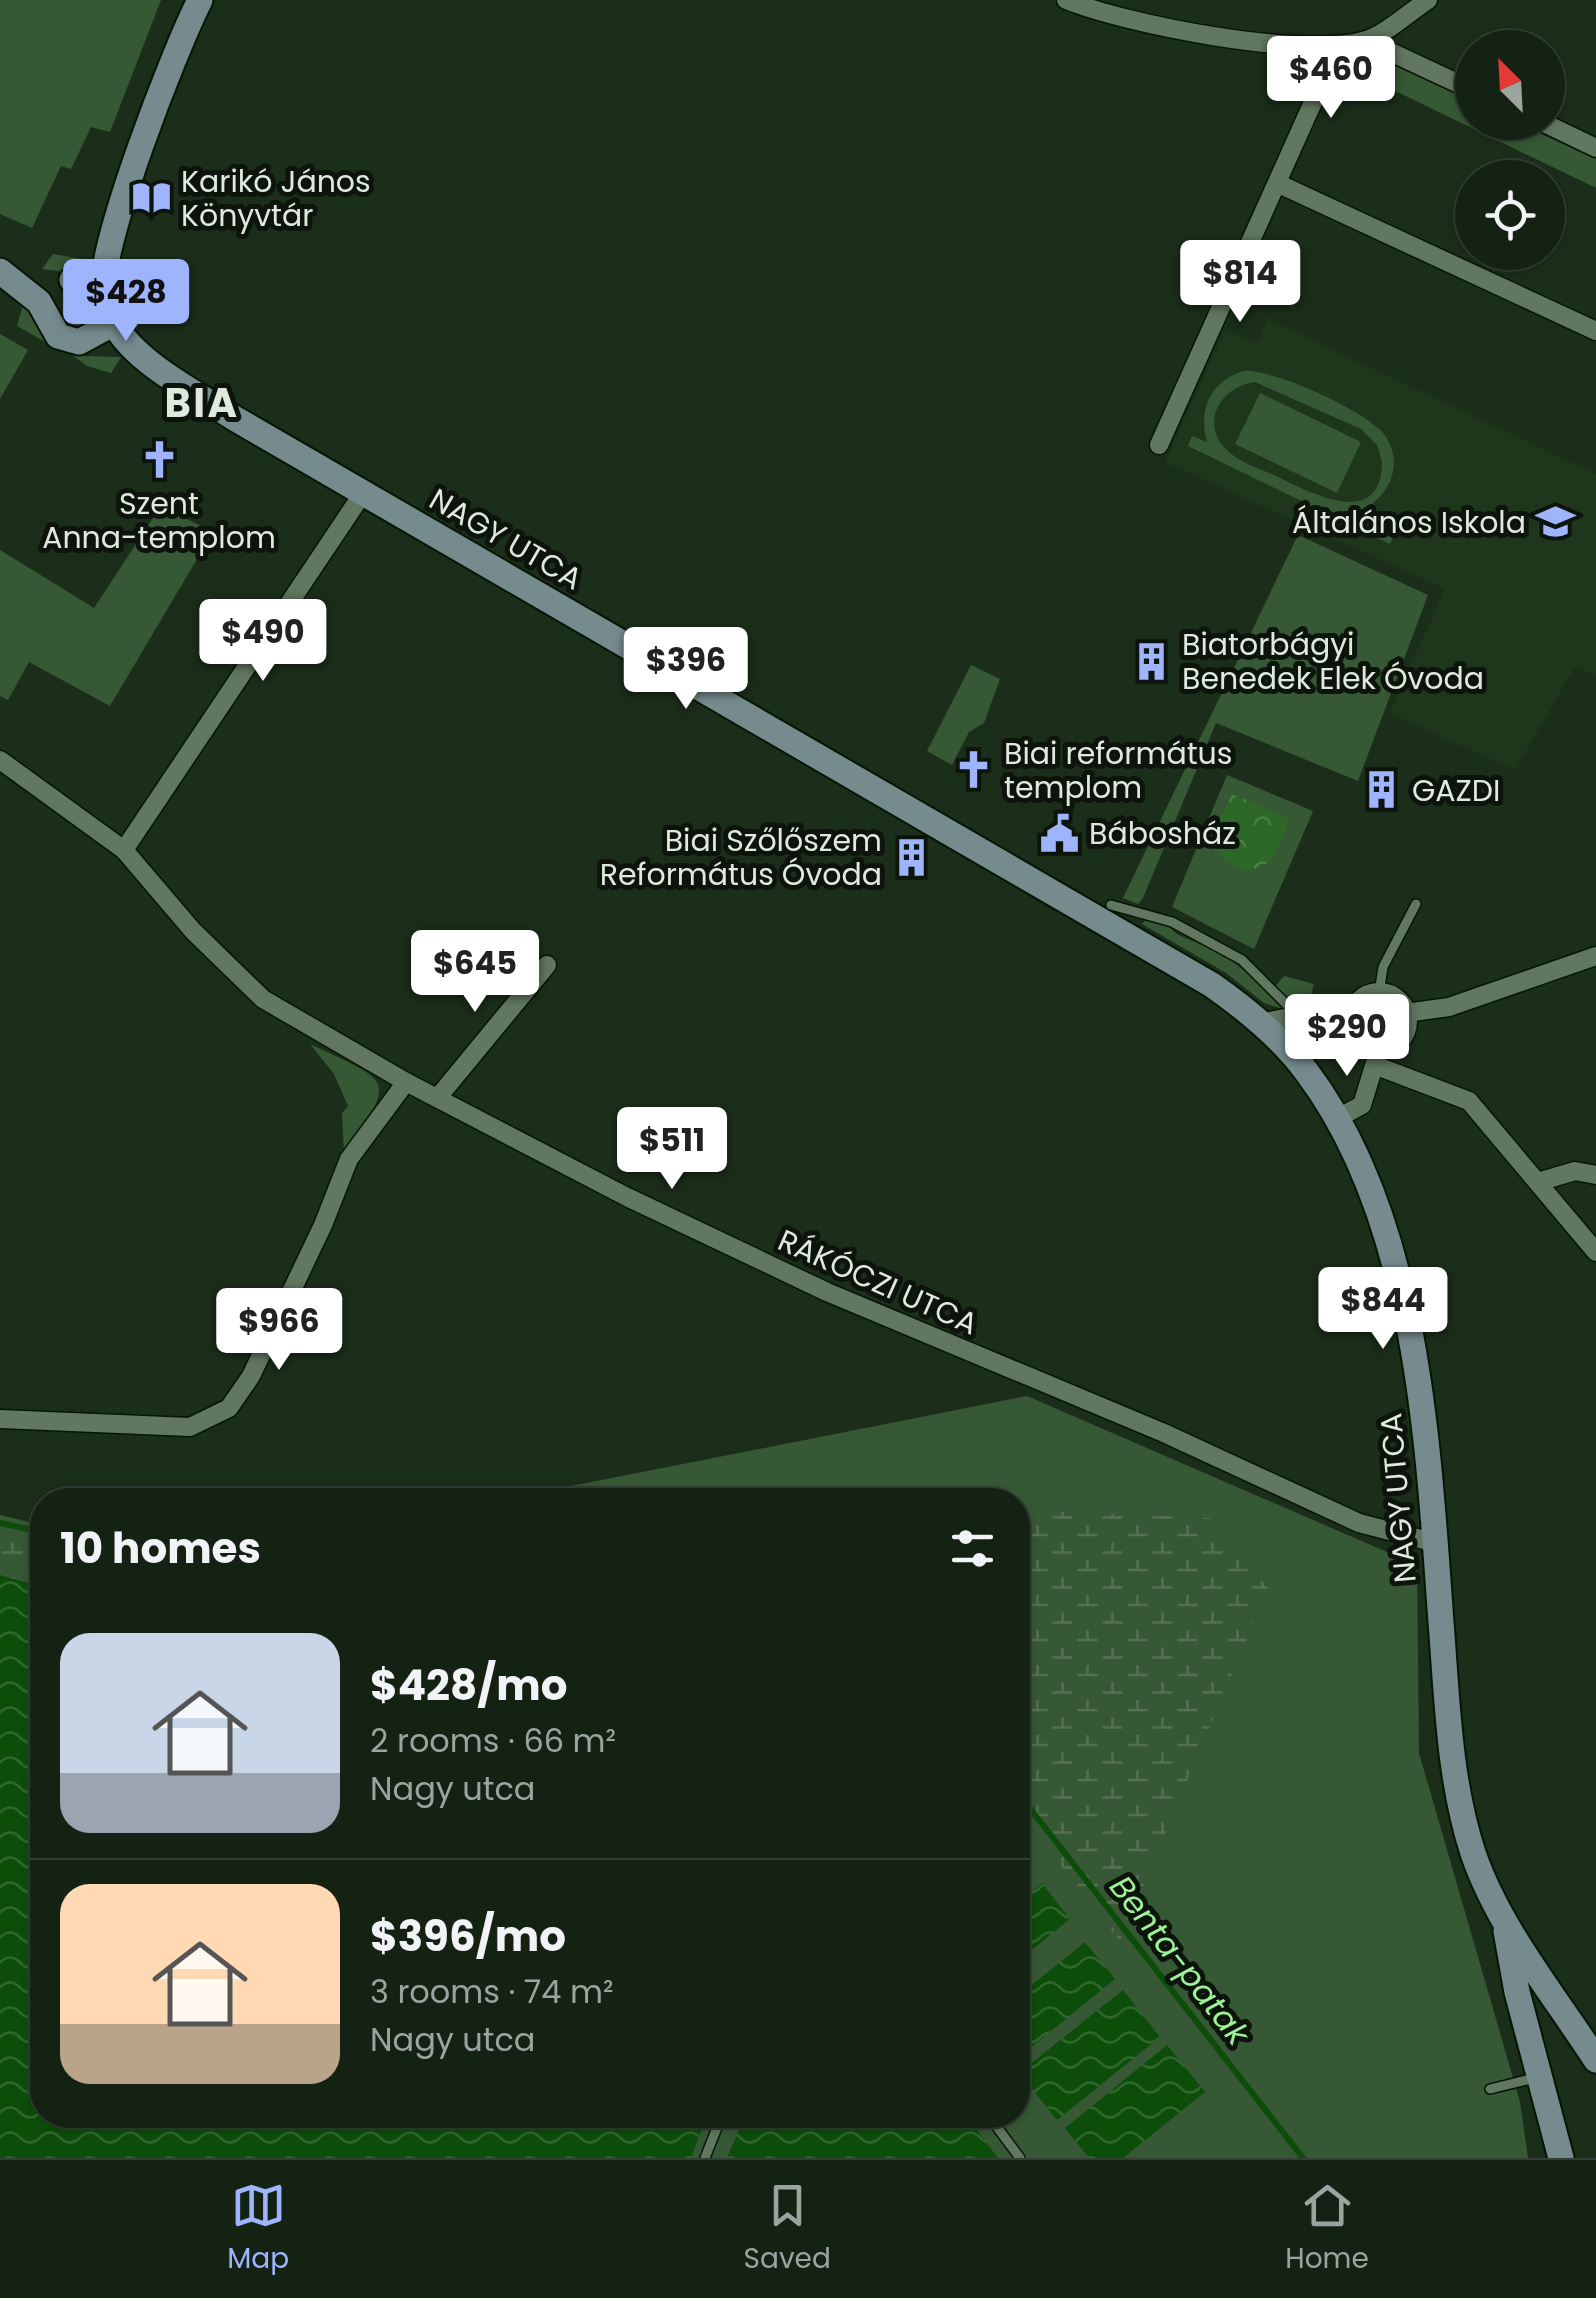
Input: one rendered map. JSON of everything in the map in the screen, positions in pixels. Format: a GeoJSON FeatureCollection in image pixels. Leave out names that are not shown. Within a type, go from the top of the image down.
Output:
{"type":"FeatureCollection","features":[{"type":"Feature","properties":{"kind":"main road"},"geometry":{"type":"LineString","coordinates":[[0,270],[39,302],[54,332],[68,341],[92,338],[103,329],[112,238],[180,42],[200,0]]}},
{"type":"Feature","properties":{"kind":"main road"},"geometry":{"type":"LineString","coordinates":[[47,318],[48,301],[66,282],[86,272],[112,238]]}},
{"type":"Feature","properties":{"kind":"main road"},"geometry":{"type":"LineString","coordinates":[[0,270],[44,284],[87,281],[106,303]]}},
{"type":"Feature","properties":{"kind":"main road","name":"NAGY UTCA"},"geometry":{"type":"LineString","coordinates":[[106,303],[121,334],[146,358]]}},
{"type":"Feature","properties":{"kind":"main road","name":"NAGY UTCA"},"geometry":{"type":"LineString","coordinates":[[92,338],[106,339],[146,358],[234,418],[1212,985],[1260,1022],[1305,1070],[1336,1119],[1376,1206],[1391,1258],[1422,1402],[1458,1796],[1473,1852],[1504,1916]]}},
{"type":"Feature","properties":{"kind":"main road"},"geometry":{"type":"LineString","coordinates":[[1504,1916],[1596,2060]]}},
{"type":"Feature","properties":{"kind":"main road"},"geometry":{"type":"LineString","coordinates":[[1504,1916],[1517,1992],[1561,2158]]}},
{"type":"Feature","properties":{"kind":"street"},"geometry":{"type":"LineString","coordinates":[[1066,0],[1090,9],[1228,36],[1325,48],[1367,41],[1428,0]]}},
{"type":"Feature","properties":{"kind":"street"},"geometry":{"type":"LineString","coordinates":[[1367,41],[1455,82]]}},
{"type":"Feature","properties":{"kind":"street"},"geometry":{"type":"LineString","coordinates":[[1159,445],[1327,71],[1325,48]]}},
{"type":"Feature","properties":{"kind":"street"},"geometry":{"type":"LineString","coordinates":[[1565,133],[1596,148]]}},
{"type":"Feature","properties":{"kind":"street"},"geometry":{"type":"LineString","coordinates":[[1278,184],[1596,330]]}},
{"type":"Feature","properties":{"kind":"street"},"geometry":{"type":"LineString","coordinates":[[124,850],[362,493]]}},
{"type":"Feature","properties":{"kind":"street","name":"RÁKÓCZI UTCA"},"geometry":{"type":"LineString","coordinates":[[0,760],[124,850],[193,931],[263,999],[406,1082],[627,1197],[827,1292],[1164,1433],[1359,1523],[1436,1543]]}},
{"type":"Feature","properties":{"kind":"street"},"geometry":{"type":"LineString","coordinates":[[1406,1013],[1449,1007],[1596,956]]}},
{"type":"Feature","properties":{"kind":"street"},"geometry":{"type":"LineString","coordinates":[[439,1096],[547,965]]}},
{"type":"Feature","properties":{"kind":"street"},"geometry":{"type":"LineString","coordinates":[[1260,1022],[1356,1004],[1380,993],[1396,998],[1406,1013],[1402,1038],[1377,1058],[1362,1105],[1336,1119]]}},
{"type":"Feature","properties":{"kind":"street"},"geometry":{"type":"LineString","coordinates":[[1356,1004],[1350,1020],[1354,1036],[1377,1058],[1470,1101],[1596,1252]]}},
{"type":"Feature","properties":{"kind":"street"},"geometry":{"type":"LineString","coordinates":[[0,1419],[190,1427],[229,1408],[251,1376],[324,1225],[349,1159],[406,1082]]}},
{"type":"Feature","properties":{"kind":"street"},"geometry":{"type":"LineString","coordinates":[[1538,1182],[1575,1171],[1596,1176]]}},
{"type":"Feature","properties":{"kind":"lane"},"geometry":{"type":"LineString","coordinates":[[1380,993],[1383,967],[1416,904]]}},
{"type":"Feature","properties":{"kind":"lane"},"geometry":{"type":"LineString","coordinates":[[1112,905],[1172,922],[1242,960],[1288,1006],[1290,1015]]}},
{"type":"Feature","properties":{"kind":"lane"},"geometry":{"type":"LineString","coordinates":[[1490,2089],[1542,2076]]}},
{"type":"Feature","properties":{"kind":"lane"},"geometry":{"type":"LineString","coordinates":[[705,2158],[717,2128]]}},
{"type":"Feature","properties":{"kind":"lane"},"geometry":{"type":"LineString","coordinates":[[998,2128],[1020,2158]]}},
{"type":"Feature","properties":{"kind":"shaded area"},"geometry":{"type":"Polygon","coordinates":[[[1268,319],[1596,474],[1596,676],[1575,667],[1515,770],[1389,713],[1445,589],[1165,462],[1226,329],[1257,343],[1268,319]]]}},
{"type":"Feature","properties":{"kind":"green space"},"geometry":{"type":"Polygon","coordinates":[[[0,0],[161,0],[110,132],[91,127],[71,169],[61,166],[32,228],[0,214],[0,0]]]}},
{"type":"Feature","properties":{"kind":"green space"},"geometry":{"type":"Polygon","coordinates":[[[1361,50],[1455,94],[1455,120],[1352,70],[1361,50]]]}},
{"type":"Feature","properties":{"kind":"green space"},"geometry":{"type":"Polygon","coordinates":[[[1497,140],[1554,140],[1596,159],[1596,188],[1565,173],[1565,160],[1538,160],[1497,140]]]}},
{"type":"Feature","properties":{"kind":"green space"},"geometry":{"type":"Polygon","coordinates":[[[53,254],[88,260],[65,272],[42,269],[53,254]]]}},
{"type":"Feature","properties":{"kind":"green space"},"geometry":{"type":"Polygon","coordinates":[[[122,269],[139,276],[132,308],[139,320],[137,328],[120,293],[122,269]]]}},
{"type":"Feature","properties":{"kind":"green space"},"geometry":{"type":"Polygon","coordinates":[[[78,296],[89,300],[93,311],[89,322],[78,326],[67,322],[63,311],[67,300],[78,296]]]}},
{"type":"Feature","properties":{"kind":"green space"},"geometry":{"type":"Polygon","coordinates":[[[24,301],[53,343],[52,346],[17,326],[24,301]]]}},
{"type":"Feature","properties":{"kind":"green space"},"geometry":{"type":"Polygon","coordinates":[[[0,334],[28,350],[0,399],[0,334]]]}},
{"type":"Feature","properties":{"kind":"green space"},"geometry":{"type":"Polygon","coordinates":[[[65,350],[79,356],[121,357],[111,373],[87,366],[65,350]]]}},
{"type":"Feature","properties":{"kind":"green space"},"geometry":{"type":"Polygon","coordinates":[[[1243,371],[1257,372],[1295,383],[1338,402],[1383,433],[1393,457],[1390,480],[1377,500],[1356,514],[1395,533],[1390,544],[1188,446],[1192,436],[1207,442],[1204,419],[1209,399],[1232,376],[1243,371]],[[1255,382],[1224,398],[1214,428],[1218,439],[1236,458],[1305,490],[1340,501],[1370,496],[1379,483],[1382,461],[1377,445],[1361,429],[1255,382]]]}},
{"type":"Feature","properties":{"kind":"green space"},"geometry":{"type":"Polygon","coordinates":[[[1260,393],[1361,442],[1337,493],[1235,444],[1260,393]]]}},
{"type":"Feature","properties":{"kind":"green space"},"geometry":{"type":"Polygon","coordinates":[[[161,506],[213,532],[110,706],[29,662],[8,700],[0,696],[0,550],[94,608],[161,506]]]}},
{"type":"Feature","properties":{"kind":"green space"},"geometry":{"type":"Polygon","coordinates":[[[1298,535],[1428,595],[1358,781],[1216,723],[1143,898],[1138,904],[1123,898],[1298,535]]]}},
{"type":"Feature","properties":{"kind":"green space"},"geometry":{"type":"Polygon","coordinates":[[[971,665],[1000,679],[984,723],[969,732],[952,765],[927,751],[971,665]]]}},
{"type":"Feature","properties":{"kind":"green space"},"geometry":{"type":"Polygon","coordinates":[[[1227,775],[1313,811],[1254,949],[1172,907],[1227,775]]]}},
{"type":"Feature","properties":{"kind":"green space"},"geometry":{"type":"Polygon","coordinates":[[[1232,794],[1290,819],[1275,853],[1260,867],[1235,867],[1217,848],[1217,828],[1232,794]]]}},
{"type":"Feature","properties":{"kind":"green space"},"geometry":{"type":"Polygon","coordinates":[[[1146,919],[1160,919],[1178,935],[1222,953],[1267,989],[1274,988],[1284,976],[1314,984],[1308,1007],[1286,1010],[1264,1003],[1226,973],[1142,924],[1146,919]]]}},
{"type":"Feature","properties":{"kind":"green space"},"geometry":{"type":"Polygon","coordinates":[[[310,1044],[358,1067],[378,1085],[379,1096],[373,1110],[344,1154],[342,1113],[348,1106],[334,1074],[310,1044]]]}},
{"type":"Feature","properties":{"kind":"green space"},"geometry":{"type":"Polygon","coordinates":[[[1027,1396],[1417,1565],[1419,1753],[1520,2102],[1528,2158],[0,2158],[0,1515],[30,1522],[30,2128],[1030,2128],[1030,1488],[562,1488],[1027,1396]]]}},
{"type":"Feature","properties":{"kind":"green space"},"geometry":{"type":"Polygon","coordinates":[[[1030,1510],[1210,1518],[1268,1588],[1120,1941],[1030,1827],[1030,1510]]]}},
{"type":"Feature","properties":{"kind":"green space"},"geometry":{"type":"Polygon","coordinates":[[[0,1535],[30,1541],[30,1737],[0,1726],[0,1535]]]}},
{"type":"Feature","properties":{"kind":"water"},"geometry":{"type":"Polygon","coordinates":[[[0,1575],[30,1584],[30,2128],[702,2128],[691,2158],[0,2158],[0,1575]]]}},
{"type":"Feature","properties":{"kind":"water"},"geometry":{"type":"Polygon","coordinates":[[[1042,1883],[1070,1919],[1030,1951],[1030,1893],[1042,1883]]]}},
{"type":"Feature","properties":{"kind":"water"},"geometry":{"type":"Polygon","coordinates":[[[1085,1942],[1115,1979],[1030,2048],[1030,1986],[1085,1942]]]}},
{"type":"Feature","properties":{"kind":"water"},"geometry":{"type":"Polygon","coordinates":[[[1123,1990],[1160,2037],[1057,2120],[1030,2087],[1030,2064],[1123,1990]]]}},
{"type":"Feature","properties":{"kind":"water"},"geometry":{"type":"Polygon","coordinates":[[[1167,2045],[1205,2092],[1123,2158],[1089,2158],[1065,2128],[1167,2045]]]}},
{"type":"Feature","properties":{"kind":"water"},"geometry":{"type":"Polygon","coordinates":[[[740,2128],[976,2128],[998,2158],[727,2158],[740,2128]]]}},
{"type":"Feature","properties":{"kind":"waterway","name":"Benta-patak"},"geometry":{"type":"LineString","coordinates":[[0,1523],[30,1529]]}},
{"type":"Feature","properties":{"kind":"waterway","name":"Benta-patak"},"geometry":{"type":"LineString","coordinates":[[1030,1808],[1303,2158]]}},
{"type":"Feature","properties":{"kind":"place","name":"Karikó János Könyvtár"},"geometry":{"type":"Point","coordinates":[151,198]}},
{"type":"Feature","properties":{"kind":"place","name":"Szent Anna-templom"},"geometry":{"type":"Point","coordinates":[159,459]}},
{"type":"Feature","properties":{"kind":"place","name":"Általános Iskola"},"geometry":{"type":"Point","coordinates":[1556,522]}},
{"type":"Feature","properties":{"kind":"place","name":"Biatorbágyi Benedek Elek Óvoda"},"geometry":{"type":"Point","coordinates":[1152,661]}},
{"type":"Feature","properties":{"kind":"place","name":"Biai református templom"},"geometry":{"type":"Point","coordinates":[974,770]}},
{"type":"Feature","properties":{"kind":"place","name":"GAZDI"},"geometry":{"type":"Point","coordinates":[1382,790]}},
{"type":"Feature","properties":{"kind":"place","name":"Bábosház"},"geometry":{"type":"Point","coordinates":[1059,833]}},
{"type":"Feature","properties":{"kind":"place","name":"Biai Szőlőszem Református Óvoda"},"geometry":{"type":"Point","coordinates":[912,857]}},
{"type":"Feature","properties":{"kind":"district","name":"BIA"},"geometry":{"type":"Point","coordinates":[202,403]}}]}
